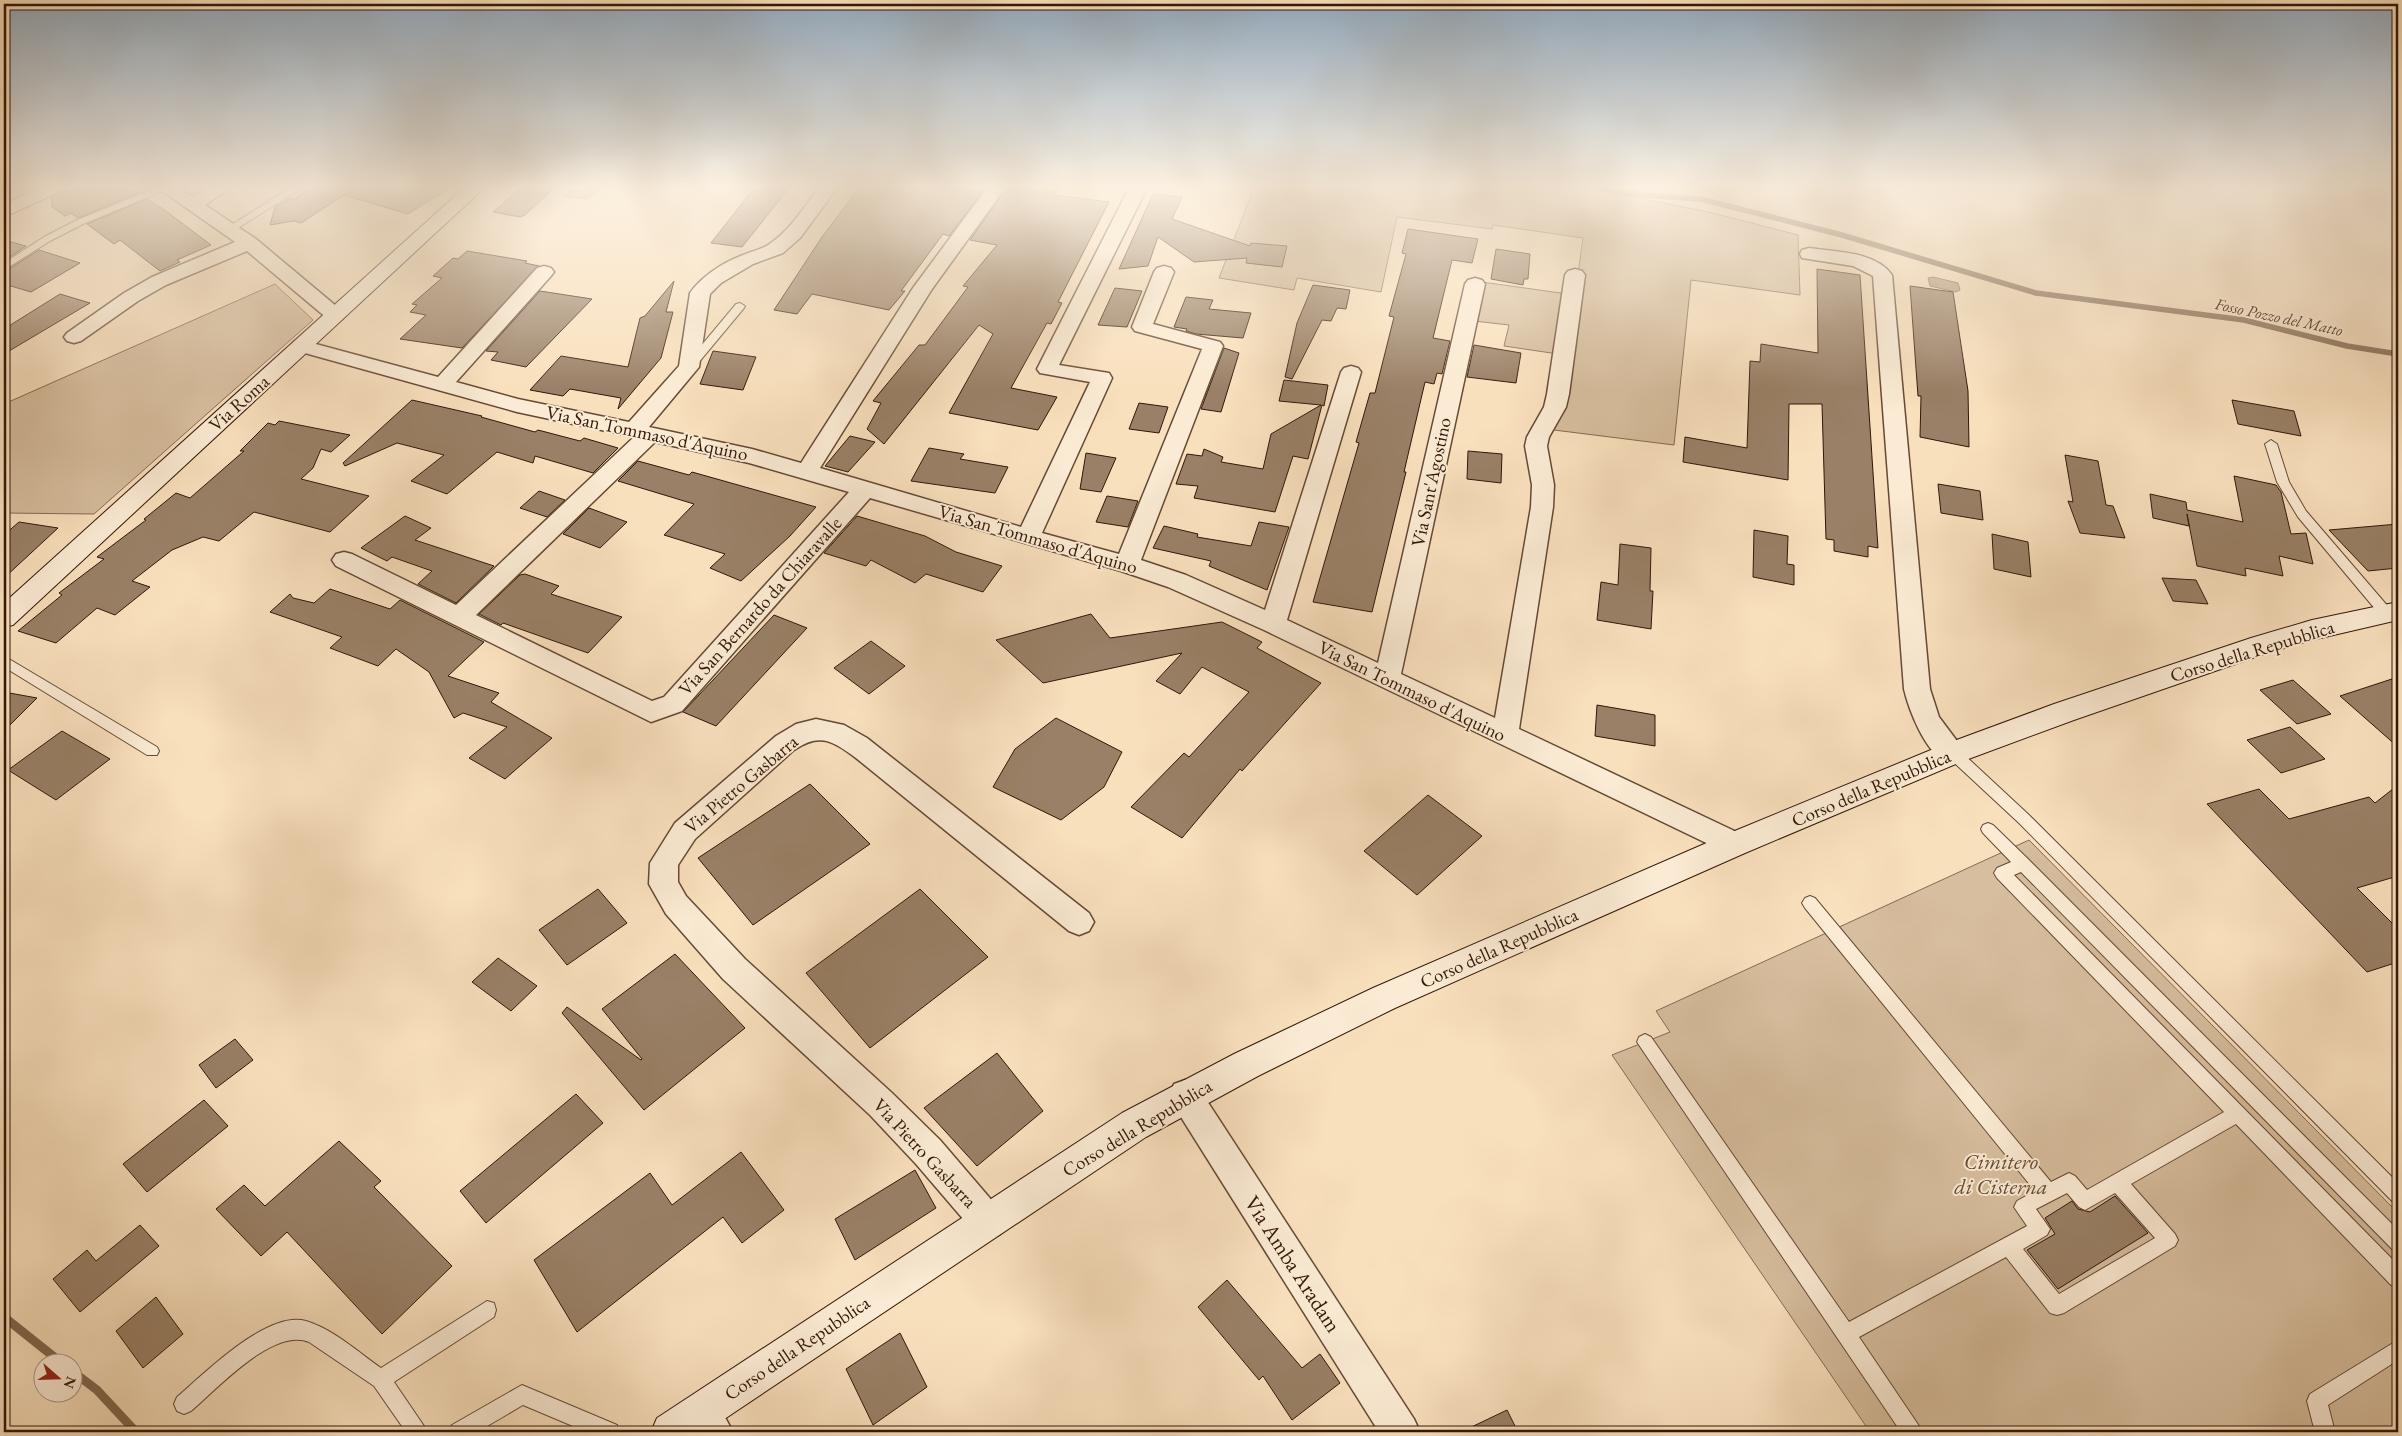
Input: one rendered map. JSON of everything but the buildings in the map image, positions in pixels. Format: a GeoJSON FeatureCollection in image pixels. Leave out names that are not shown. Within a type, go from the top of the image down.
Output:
{"type":"FeatureCollection","features":[{"type":"Feature","properties":{"kind":"street"},"geometry":{"type":"LineString","coordinates":[[74,336],[131,297],[159,281],[221,255]]}},
{"type":"Feature","properties":{"kind":"street"},"geometry":{"type":"LineString","coordinates":[[264,255],[335,315]]}},
{"type":"Feature","properties":{"kind":"street","name":"Via Roma"},"geometry":{"type":"LineString","coordinates":[[4,618],[401,255]]}},
{"type":"Feature","properties":{"kind":"street"},"geometry":{"type":"LineString","coordinates":[[459,616],[643,432],[689,367],[700,293],[714,279],[746,260],[760,255]]}},
{"type":"Feature","properties":{"kind":"street"},"geometry":{"type":"LineString","coordinates":[[807,471],[923,288],[947,255]]}},
{"type":"Feature","properties":{"kind":"street"},"geometry":{"type":"LineString","coordinates":[[1028,537],[1102,378],[1047,369],[1104,255]]}},
{"type":"Feature","properties":{"kind":"street"},"geometry":{"type":"LineString","coordinates":[[1816,255],[1862,262],[1873,266],[1882,275],[1917,689],[1924,716],[1953,754]]}},
{"type":"Feature","properties":{"kind":"street"},"geometry":{"type":"LineString","coordinates":[[442,385],[544,272]]}},
{"type":"Feature","properties":{"kind":"street"},"geometry":{"type":"LineString","coordinates":[[1127,564],[1213,346],[1142,328],[1164,272]]}},
{"type":"Feature","properties":{"kind":"street"},"geometry":{"type":"LineString","coordinates":[[1505,735],[1516,683],[1542,506],[1543,485],[1535,451],[1536,442],[1552,413],[1558,394],[1575,274]]}},
{"type":"Feature","properties":{"kind":"street","name":"Via Sant'Agostino"},"geometry":{"type":"LineString","coordinates":[[1387,680],[1475,284]]}},
{"type":"Feature","properties":{"kind":"street","name":"Via San Tommaso d'Aquino"},"geometry":{"type":"LineString","coordinates":[[301,346],[516,405],[752,456],[1127,564],[1177,581],[1273,624],[1387,680],[1735,844]]}},
{"type":"Feature","properties":{"kind":"street"},"geometry":{"type":"LineString","coordinates":[[1273,624],[1351,372]]}},
{"type":"Feature","properties":{"kind":"street","name":"Via San Bernardo da Chiaravalle"},"geometry":{"type":"LineString","coordinates":[[344,560],[651,712],[673,704],[866,488]]}},
{"type":"Feature","properties":{"kind":"street"},"geometry":{"type":"LineString","coordinates":[[4,602],[49,577]]}},
{"type":"Feature","properties":{"kind":"street","name":"Corso della Repubblica"},"geometry":{"type":"LineString","coordinates":[[670,1432],[708,1422],[988,1222],[1116,1136],[1186,1096],[1384,998],[1735,844],[1953,754],[2064,712],[2241,651],[2304,632],[2392,612]]}},
{"type":"Feature","properties":{"kind":"street","name":"Via Pietro Gasbarra"},"geometry":{"type":"LineString","coordinates":[[988,1222],[928,1152],[887,1110],[774,1008],[718,951],[667,892],[662,877],[664,863],[674,845],[692,824],[785,743],[801,733],[818,729],[826,730],[846,738],[915,790],[1079,922]]}},
{"type":"Feature","properties":{"kind":"street","name":"Via Amba Aradam"},"geometry":{"type":"LineString","coordinates":[[1186,1096],[1401,1432]]}},
{"type":"Feature","properties":{"kind":"lane"},"geometry":{"type":"LineString","coordinates":[[4,267],[24,255]]}},
{"type":"Feature","properties":{"kind":"lane"},"geometry":{"type":"LineString","coordinates":[[689,367],[740,306]]}},
{"type":"Feature","properties":{"kind":"lane"},"geometry":{"type":"LineString","coordinates":[[2271,444],[2283,482],[2302,514],[2392,612]]}},
{"type":"Feature","properties":{"kind":"lane"},"geometry":{"type":"LineString","coordinates":[[4,661],[152,752]]}},
{"type":"Feature","properties":{"kind":"lane"},"geometry":{"type":"LineString","coordinates":[[1953,754],[2031,826],[2398,1195]]}},
{"type":"Feature","properties":{"kind":"lane"},"geometry":{"type":"LineString","coordinates":[[1988,829],[2398,1243]]}},
{"type":"Feature","properties":{"kind":"lane"},"geometry":{"type":"LineString","coordinates":[[2024,864],[2002,873],[2398,1278]]}},
{"type":"Feature","properties":{"kind":"lane"},"geometry":{"type":"LineString","coordinates":[[1810,903],[2048,1193]]}},
{"type":"Feature","properties":{"kind":"lane"},"geometry":{"type":"LineString","coordinates":[[1645,1042],[1913,1432]]}},
{"type":"Feature","properties":{"kind":"lane"},"geometry":{"type":"LineString","coordinates":[[1846,1334],[2041,1229],[2023,1207],[2069,1182],[2085,1200],[2237,1114]]}},
{"type":"Feature","properties":{"kind":"lane"},"geometry":{"type":"LineString","coordinates":[[2009,1246],[2057,1306],[2169,1240],[2118,1182]]}},
{"type":"Feature","properties":{"kind":"lane"},"geometry":{"type":"LineString","coordinates":[[382,1379],[488,1310]]}},
{"type":"Feature","properties":{"kind":"lane"},"geometry":{"type":"LineString","coordinates":[[184,1404],[246,1352],[277,1334],[292,1329],[306,1330],[382,1379],[418,1432]]}},
{"type":"Feature","properties":{"kind":"lane"},"geometry":{"type":"LineString","coordinates":[[2325,1432],[2317,1401],[2398,1349]]}},
{"type":"Feature","properties":{"kind":"lane"},"geometry":{"type":"LineString","coordinates":[[459,1432],[522,1395],[610,1432]]}},
{"type":"Feature","properties":{"kind":"green space"},"geometry":{"type":"Polygon","coordinates":[[[1228,255],[1389,255],[1381,292],[1297,278],[1294,290],[1219,278],[1228,255]]]}},
{"type":"Feature","properties":{"kind":"green space"},"geometry":{"type":"Polygon","coordinates":[[[1581,255],[1799,255],[1800,295],[1691,280],[1674,445],[1538,428],[1550,408],[1558,354],[1504,346],[1509,325],[1474,321],[1482,282],[1575,295],[1581,255]]]}},
{"type":"Feature","properties":{"kind":"green space"},"geometry":{"type":"Polygon","coordinates":[[[275,284],[313,320],[94,514],[4,513],[4,404],[275,284]]]}},
{"type":"Feature","properties":{"kind":"green space","name":"Cimitero di Cisterna"},"geometry":{"type":"Polygon","coordinates":[[[2029,840],[2398,1213],[2398,1432],[1870,1432],[1612,1055],[1670,1032],[1656,1011],[2029,840]]]}},
{"type":"Feature","properties":{"kind":"shaded area"},"geometry":{"type":"Polygon","coordinates":[[[1933,277],[1958,283],[1960,290],[1956,292],[1930,286],[1928,278],[1933,277]]]}},
{"type":"Feature","properties":{"kind":"waterway","name":"Fosso Pozzo del Matto"},"geometry":{"type":"LineString","coordinates":[[1909,255],[2036,293],[2244,320],[2347,346],[2398,354]]}},
{"type":"Feature","properties":{"kind":"waterway"},"geometry":{"type":"LineString","coordinates":[[4,1317],[50,1354]]}},
{"type":"Feature","properties":{"kind":"waterway"},"geometry":{"type":"LineString","coordinates":[[82,1379],[97,1390],[136,1432]]}}]}
